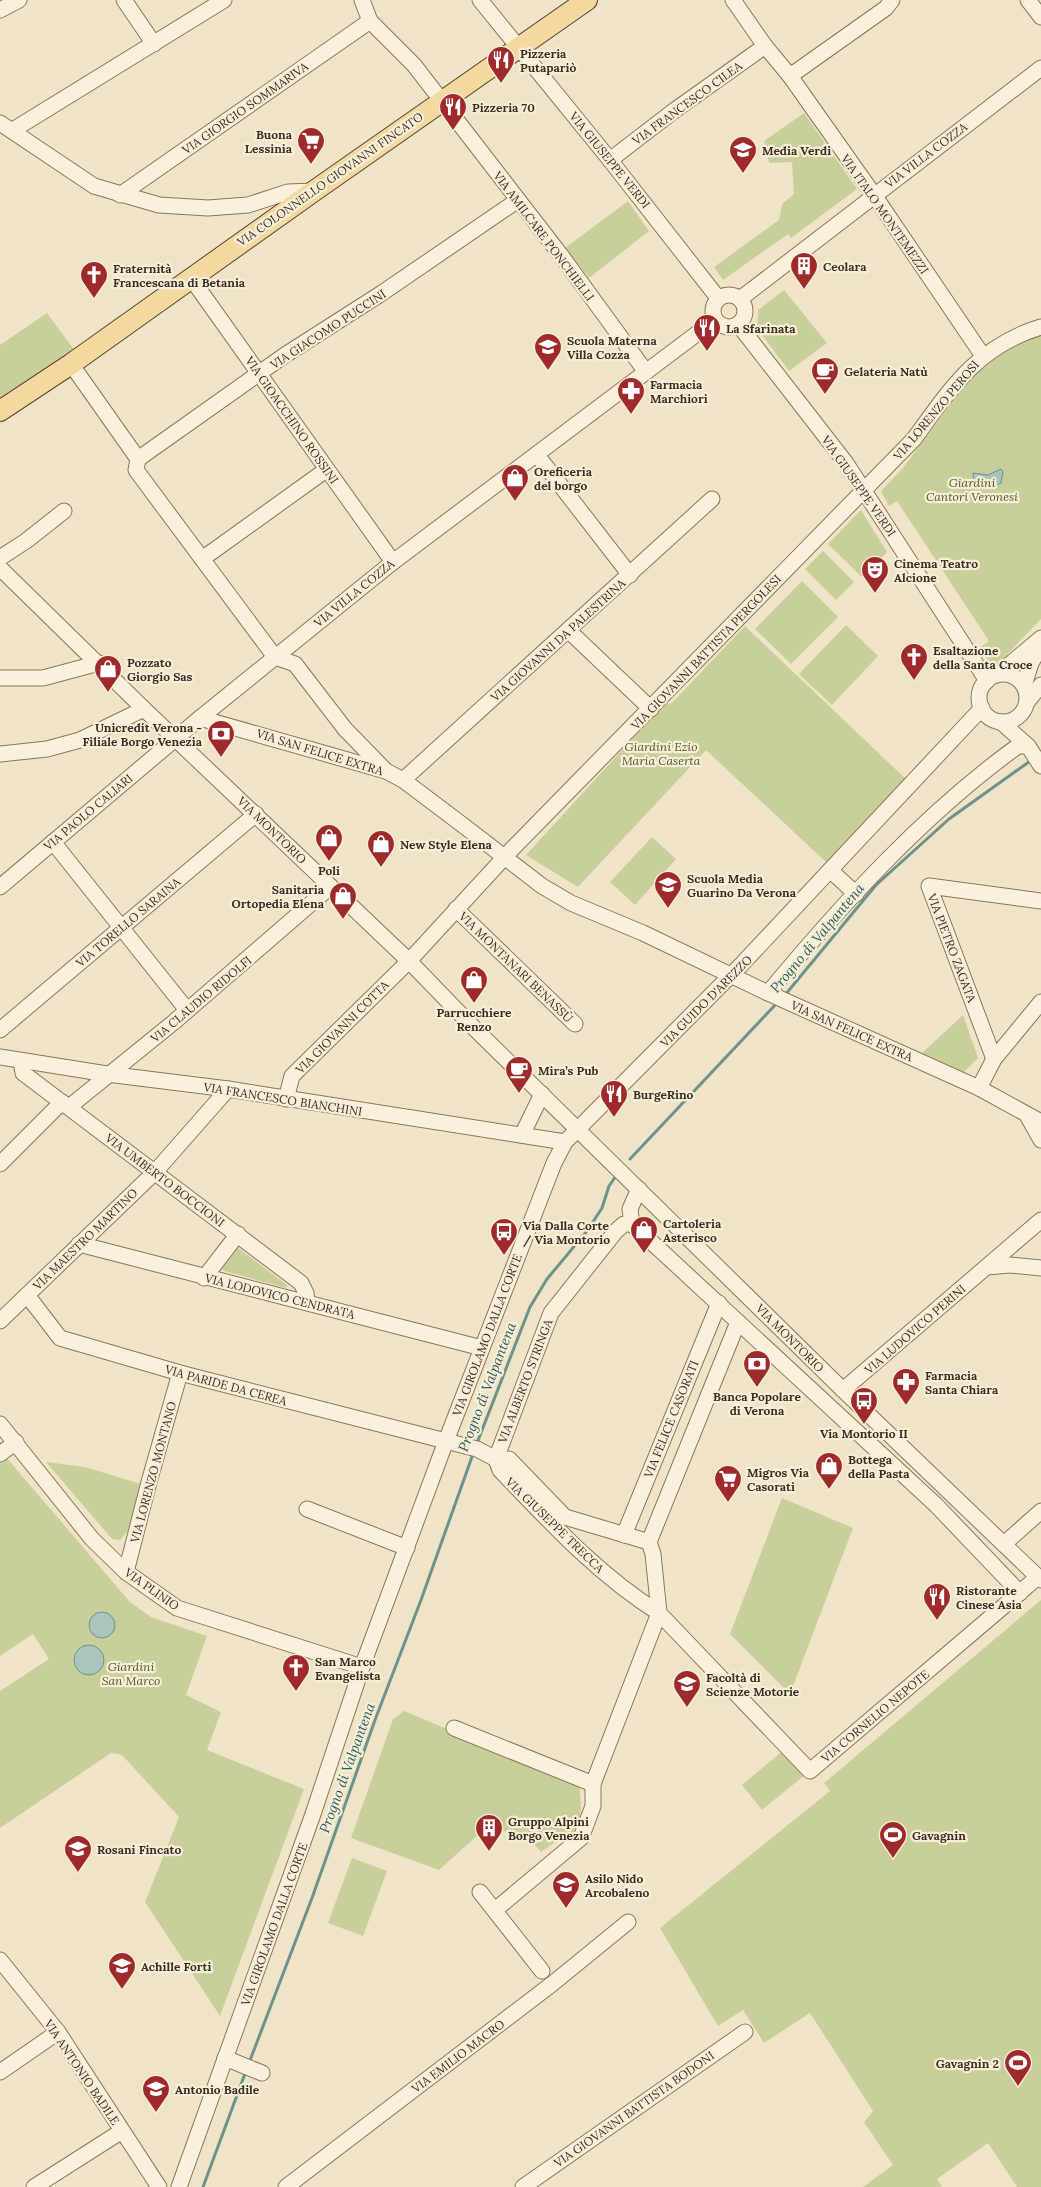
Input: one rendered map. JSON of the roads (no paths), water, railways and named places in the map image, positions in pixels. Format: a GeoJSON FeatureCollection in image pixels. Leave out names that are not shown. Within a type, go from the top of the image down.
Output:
{"type":"FeatureCollection","features":[{"type":"Feature","properties":{"kind":"main road","name":"VIA COLONNELLO GIOVANNI FINCATO"},"geometry":{"type":"LineString","coordinates":[[0,411],[71,364],[441,101],[587,0]]}},
{"type":"Feature","properties":{"kind":"street"},"geometry":{"type":"LineString","coordinates":[[0,10],[19,0]]}},
{"type":"Feature","properties":{"kind":"street"},"geometry":{"type":"LineString","coordinates":[[124,0],[154,44]]}},
{"type":"Feature","properties":{"kind":"street"},"geometry":{"type":"LineString","coordinates":[[224,0],[154,44],[6,127],[39,151],[94,186],[158,205],[208,208],[248,205],[288,192],[314,191]]}},
{"type":"Feature","properties":{"kind":"street"},"geometry":{"type":"LineString","coordinates":[[362,0],[370,21]]}},
{"type":"Feature","properties":{"kind":"street","name":"VIA GIUSEPPE VERDI"},"geometry":{"type":"LineString","coordinates":[[480,0],[610,160],[718,298]]}},
{"type":"Feature","properties":{"kind":"street","name":"VIA ITALO MONTEMEZZI"},"geometry":{"type":"LineString","coordinates":[[733,0],[765,46],[790,76],[874,195],[983,356]]}},
{"type":"Feature","properties":{"kind":"street"},"geometry":{"type":"LineString","coordinates":[[1028,0],[1041,17]]}},
{"type":"Feature","properties":{"kind":"street"},"geometry":{"type":"LineString","coordinates":[[790,76],[886,3]]}},
{"type":"Feature","properties":{"kind":"street","name":"VIA AMILCARE PONCHIELLI"},"geometry":{"type":"LineString","coordinates":[[370,21],[414,65],[518,200],[646,372]]}},
{"type":"Feature","properties":{"kind":"street","name":"VIA GIORGIO SOMMARIVA"},"geometry":{"type":"LineString","coordinates":[[120,195],[370,21]]}},
{"type":"Feature","properties":{"kind":"street","name":"VIA FRANCESCO CILEA"},"geometry":{"type":"LineString","coordinates":[[610,160],[675,110],[765,46]]}},
{"type":"Feature","properties":{"kind":"street","name":"VIA VILLA COZZA"},"geometry":{"type":"LineString","coordinates":[[740,299],[1041,68]]}},
{"type":"Feature","properties":{"kind":"street","name":"VIA GIACOMO PUCCINI"},"geometry":{"type":"LineString","coordinates":[[138,459],[260,373],[382,293],[518,200]]}},
{"type":"Feature","properties":{"kind":"street","name":"VIA GIOACCHINO ROSSINI"},"geometry":{"type":"LineString","coordinates":[[191,278],[393,562]]}},
{"type":"Feature","properties":{"kind":"street"},"geometry":{"type":"LineString","coordinates":[[729,294],[740,299],[745,309],[742,320],[738,324],[726,327],[715,320],[712,311],[718,298],[729,294]]}},
{"type":"Feature","properties":{"kind":"street","name":"VIA VILLA COZZA"},"geometry":{"type":"LineString","coordinates":[[177,738],[393,562],[715,320]]}},
{"type":"Feature","properties":{"kind":"street","name":"VIA GIUSEPPE VERDI"},"geometry":{"type":"LineString","coordinates":[[738,324],[864,490],[992,678]]}},
{"type":"Feature","properties":{"kind":"street","name":"VIA LORENZO PEROSI"},"geometry":{"type":"LineString","coordinates":[[864,490],[914,440],[954,386],[983,356],[1021,333],[1041,327]]}},
{"type":"Feature","properties":{"kind":"street"},"geometry":{"type":"LineString","coordinates":[[71,364],[138,459],[136,470],[275,657],[295,664],[345,728],[386,771]]}},
{"type":"Feature","properties":{"kind":"street"},"geometry":{"type":"LineString","coordinates":[[537,455],[630,575]]}},
{"type":"Feature","properties":{"kind":"street"},"geometry":{"type":"LineString","coordinates":[[202,559],[326,470]]}},
{"type":"Feature","properties":{"kind":"street","name":"VIA GIOVANNI BATTISTA PERGOLESI"},"geometry":{"type":"LineString","coordinates":[[506,856],[864,490]]}},
{"type":"Feature","properties":{"kind":"street","name":"VIA GIOVANNI DA PALESTRINA"},"geometry":{"type":"LineString","coordinates":[[403,780],[712,499]]}},
{"type":"Feature","properties":{"kind":"street"},"geometry":{"type":"LineString","coordinates":[[0,558],[26,541],[64,511]]}},
{"type":"Feature","properties":{"kind":"street","name":"VIA MONTORIO"},"geometry":{"type":"LineString","coordinates":[[0,568],[144,709],[177,738],[409,961],[843,1390],[1040,1578]]}},
{"type":"Feature","properties":{"kind":"street"},"geometry":{"type":"LineString","coordinates":[[569,631],[650,709]]}},
{"type":"Feature","properties":{"kind":"street"},"geometry":{"type":"LineString","coordinates":[[1041,638],[992,678],[980,694],[982,708],[987,715],[1001,722],[1029,747],[1041,766]]}},
{"type":"Feature","properties":{"kind":"street"},"geometry":{"type":"LineString","coordinates":[[1029,747],[1024,686],[1030,663],[1041,646]]}},
{"type":"Feature","properties":{"kind":"street"},"geometry":{"type":"LineString","coordinates":[[0,678],[44,678],[99,663]]}},
{"type":"Feature","properties":{"kind":"street"},"geometry":{"type":"LineString","coordinates":[[992,678],[1012,676],[1024,686]]}},
{"type":"Feature","properties":{"kind":"street"},"geometry":{"type":"LineString","coordinates":[[1001,722],[1014,720],[1041,685]]}},
{"type":"Feature","properties":{"kind":"street","name":"VIA GUIDO D'AREZZO"},"geometry":{"type":"LineString","coordinates":[[578,1129],[731,975],[982,708]]}},
{"type":"Feature","properties":{"kind":"street"},"geometry":{"type":"LineString","coordinates":[[0,754],[47,748],[80,740],[144,709]]}},
{"type":"Feature","properties":{"kind":"street","name":"VIA SAN FELICE EXTRA"},"geometry":{"type":"LineString","coordinates":[[200,718],[386,771],[403,780],[506,856],[542,886],[571,903],[643,933],[769,994],[979,1088],[1041,1122]]}},
{"type":"Feature","properties":{"kind":"street"},"geometry":{"type":"LineString","coordinates":[[345,728],[350,753],[348,760]]}},
{"type":"Feature","properties":{"kind":"street","name":"VIA PAOLO CALIARI"},"geometry":{"type":"LineString","coordinates":[[0,887],[177,738]]}},
{"type":"Feature","properties":{"kind":"street"},"geometry":{"type":"LineString","coordinates":[[769,994],[856,894],[940,807],[1018,746],[1029,747]]}},
{"type":"Feature","properties":{"kind":"street","name":"VIA TORELLO SARAINA"},"geometry":{"type":"LineString","coordinates":[[0,1030],[256,814]]}},
{"type":"Feature","properties":{"kind":"street"},"geometry":{"type":"LineString","coordinates":[[53,842],[187,1010]]}},
{"type":"Feature","properties":{"kind":"street"},"geometry":{"type":"LineString","coordinates":[[409,961],[506,856]]}},
{"type":"Feature","properties":{"kind":"street"},"geometry":{"type":"LineString","coordinates":[[830,870],[856,894]]}},
{"type":"Feature","properties":{"kind":"street","name":"VIA PIETRO ZAGATA"},"geometry":{"type":"LineString","coordinates":[[994,1059],[929,886],[1041,902]]}},
{"type":"Feature","properties":{"kind":"street","name":"VIA CLAUDIO RIDOLFI"},"geometry":{"type":"LineString","coordinates":[[0,1164],[65,1105],[107,1074],[117,1069],[330,887]]}},
{"type":"Feature","properties":{"kind":"street","name":"VIA MONTANARI BENASSÙ"},"geometry":{"type":"LineString","coordinates":[[456,909],[576,1024]]}},
{"type":"Feature","properties":{"kind":"street","name":"VIA GIOVANNI COTTA"},"geometry":{"type":"LineString","coordinates":[[286,1099],[292,1076],[409,961]]}},
{"type":"Feature","properties":{"kind":"street"},"geometry":{"type":"LineString","coordinates":[[979,1088],[994,1059],[1041,1002]]}},
{"type":"Feature","properties":{"kind":"street","name":"VIA FRANCESCO BIANCHINI"},"geometry":{"type":"LineString","coordinates":[[0,1057],[107,1074],[228,1089],[565,1142]]}},
{"type":"Feature","properties":{"kind":"street","name":"VIA UMBERTO BOCCIONI"},"geometry":{"type":"LineString","coordinates":[[21,1061],[23,1073],[238,1234],[301,1284],[306,1293],[307,1302]]}},
{"type":"Feature","properties":{"kind":"street","name":"VIA MAESTRO MARTINO"},"geometry":{"type":"LineString","coordinates":[[0,1321],[155,1172],[228,1089]]}},
{"type":"Feature","properties":{"kind":"street"},"geometry":{"type":"LineString","coordinates":[[522,1136],[542,1094]]}},
{"type":"Feature","properties":{"kind":"street"},"geometry":{"type":"LineString","coordinates":[[1026,1114],[1041,1140]]}},
{"type":"Feature","properties":{"kind":"street","name":"VIA GIROLAMO DALLA CORTE"},"geometry":{"type":"LineString","coordinates":[[179,2187],[312,1817],[362,1667],[446,1441],[554,1163],[565,1142],[578,1129]]}},
{"type":"Feature","properties":{"kind":"street"},"geometry":{"type":"LineString","coordinates":[[632,1224],[630,1209],[639,1189]]}},
{"type":"Feature","properties":{"kind":"street","name":"VIA LUDOVICO PERINI"},"geometry":{"type":"LineString","coordinates":[[843,1390],[1041,1220]]}},
{"type":"Feature","properties":{"kind":"street","name":"VIA ALBERTO STRINGA"},"geometry":{"type":"LineString","coordinates":[[496,1459],[551,1313],[616,1231],[624,1224],[632,1224]]}},
{"type":"Feature","properties":{"kind":"street","name":"VIA MONTORIO"},"geometry":{"type":"LineString","coordinates":[[632,1224],[936,1506],[1020,1593]]}},
{"type":"Feature","properties":{"kind":"street"},"geometry":{"type":"LineString","coordinates":[[204,1278],[238,1234]]}},
{"type":"Feature","properties":{"kind":"street","name":"VIA LODOVICO CENDRATA"},"geometry":{"type":"LineString","coordinates":[[78,1244],[204,1278],[307,1302],[482,1348]]}},
{"type":"Feature","properties":{"kind":"street"},"geometry":{"type":"LineString","coordinates":[[987,1267],[1010,1265],[1041,1268]]}},
{"type":"Feature","properties":{"kind":"street","name":"VIA PARIDE DA CEREA"},"geometry":{"type":"LineString","coordinates":[[26,1295],[60,1338],[180,1373],[446,1441]]}},
{"type":"Feature","properties":{"kind":"street","name":"VIA FELICE CASORATI"},"geometry":{"type":"LineString","coordinates":[[624,1535],[719,1303]]}},
{"type":"Feature","properties":{"kind":"street","name":"VIA FELICE CASORATI"},"geometry":{"type":"LineString","coordinates":[[649,1542],[738,1322]]}},
{"type":"Feature","properties":{"kind":"street","name":"VIA LORENZO MONTANO"},"geometry":{"type":"LineString","coordinates":[[126,1572],[148,1482],[180,1373]]}},
{"type":"Feature","properties":{"kind":"street","name":"VIA PLINIO"},"geometry":{"type":"LineString","coordinates":[[0,1424],[92,1539],[126,1572],[177,1608],[362,1667]]}},
{"type":"Feature","properties":{"kind":"street","name":"VIA GIUSEPPE TRECCA"},"geometry":{"type":"LineString","coordinates":[[446,1441],[477,1449],[496,1459],[509,1459],[565,1517],[649,1542]]}},
{"type":"Feature","properties":{"kind":"street"},"geometry":{"type":"LineString","coordinates":[[0,1454],[16,1442]]}},
{"type":"Feature","properties":{"kind":"street","name":"VIA GIUSEPPE TRECCA"},"geometry":{"type":"LineString","coordinates":[[496,1459],[500,1470],[570,1542],[636,1599],[659,1613]]}},
{"type":"Feature","properties":{"kind":"street"},"geometry":{"type":"LineString","coordinates":[[307,1509],[407,1548]]}},
{"type":"Feature","properties":{"kind":"street"},"geometry":{"type":"LineString","coordinates":[[1005,1543],[1041,1511]]}},
{"type":"Feature","properties":{"kind":"street"},"geometry":{"type":"LineString","coordinates":[[495,1910],[581,1838],[594,1806],[593,1784],[659,1613],[653,1554],[649,1542]]}},
{"type":"Feature","properties":{"kind":"street","name":"VIA CORNELIO NEPOTE"},"geometry":{"type":"LineString","coordinates":[[659,1613],[810,1771],[1040,1578]]}},
{"type":"Feature","properties":{"kind":"street"},"geometry":{"type":"LineString","coordinates":[[454,1728],[593,1784]]}},
{"type":"Feature","properties":{"kind":"street"},"geometry":{"type":"LineString","coordinates":[[480,1892],[542,1971]]}},
{"type":"Feature","properties":{"kind":"street","name":"VIA EMILIO MACRO"},"geometry":{"type":"LineString","coordinates":[[286,2187],[552,1984],[628,1922]]}},
{"type":"Feature","properties":{"kind":"street","name":"VIA ANTONIO BADILE"},"geometry":{"type":"LineString","coordinates":[[0,1960],[58,2032],[160,2187]]}},
{"type":"Feature","properties":{"kind":"street"},"geometry":{"type":"LineString","coordinates":[[0,2072],[58,2032]]}},
{"type":"Feature","properties":{"kind":"street","name":"VIA GIOVANNI BATTISTA BODONI"},"geometry":{"type":"LineString","coordinates":[[523,2187],[744,2032]]}},
{"type":"Feature","properties":{"kind":"street"},"geometry":{"type":"LineString","coordinates":[[225,2058],[262,2073]]}},
{"type":"Feature","properties":{"kind":"street"},"geometry":{"type":"LineString","coordinates":[[34,2187],[122,2131]]}},
{"type":"Feature","properties":{"kind":"water"},"geometry":{"type":"Polygon","coordinates":[[[1001,469],[1003,472],[1001,483],[996,486],[982,488],[974,479],[973,473],[988,475],[1001,469]]]}},
{"type":"Feature","properties":{"kind":"water"},"geometry":{"type":"Polygon","coordinates":[[[102,1612],[111,1616],[115,1625],[111,1634],[102,1638],[93,1634],[89,1625],[93,1616],[102,1612]]]}},
{"type":"Feature","properties":{"kind":"water"},"geometry":{"type":"Polygon","coordinates":[[[89,1645],[95,1646],[103,1654],[103,1666],[95,1674],[89,1675],[83,1674],[75,1666],[74,1660],[75,1654],[83,1646],[89,1645]]]}},
{"type":"Feature","properties":{"kind":"waterway","name":"Progno di Valpantena"},"geometry":{"type":"LineString","coordinates":[[785,995],[876,885],[949,819],[1033,759]]}},
{"type":"Feature","properties":{"kind":"waterway","name":"Progno di Valpantena"},"geometry":{"type":"LineString","coordinates":[[630,1159],[777,1003]]}},
{"type":"Feature","properties":{"kind":"waterway","name":"Progno di Valpantena"},"geometry":{"type":"LineString","coordinates":[[477,1443],[530,1307],[547,1279],[587,1231],[602,1208],[609,1186],[616,1176]]}},
{"type":"Feature","properties":{"kind":"waterway","name":"Progno di Valpantena"},"geometry":{"type":"LineString","coordinates":[[249,2063],[312,1898],[473,1454]]}},
{"type":"Feature","properties":{"kind":"waterway","name":"Progno di Valpantena"},"geometry":{"type":"LineString","coordinates":[[203,2187],[246,2071]]}},
{"type":"Feature","properties":{"kind":"place","name":"Pizzeria Putapariò"},"geometry":{"type":"Point","coordinates":[501,84]}},
{"type":"Feature","properties":{"kind":"place","name":"Pizzeria 70"},"geometry":{"type":"Point","coordinates":[453,131]}},
{"type":"Feature","properties":{"kind":"place","name":"Buona Lessinia"},"geometry":{"type":"Point","coordinates":[311,165]}},
{"type":"Feature","properties":{"kind":"place","name":"Media Verdi"},"geometry":{"type":"Point","coordinates":[743,174]}},
{"type":"Feature","properties":{"kind":"place","name":"Ceolara"},"geometry":{"type":"Point","coordinates":[804,290]}},
{"type":"Feature","properties":{"kind":"place","name":"Fraternità Francescana di Betania"},"geometry":{"type":"Point","coordinates":[94,299]}},
{"type":"Feature","properties":{"kind":"place","name":"La Sfarinata"},"geometry":{"type":"Point","coordinates":[707,352]}},
{"type":"Feature","properties":{"kind":"place","name":"Scuola Materna Villa Cozza"},"geometry":{"type":"Point","coordinates":[548,371]}},
{"type":"Feature","properties":{"kind":"place","name":"Gelateria Natù"},"geometry":{"type":"Point","coordinates":[825,395]}},
{"type":"Feature","properties":{"kind":"place","name":"Farmacia Marchiori"},"geometry":{"type":"Point","coordinates":[631,415]}},
{"type":"Feature","properties":{"kind":"place","name":"Oreficeria del borgo"},"geometry":{"type":"Point","coordinates":[515,502]}},
{"type":"Feature","properties":{"kind":"place","name":"Cinema Teatro Alcione"},"geometry":{"type":"Point","coordinates":[875,594]}},
{"type":"Feature","properties":{"kind":"place","name":"Esaltazione della Santa Croce"},"geometry":{"type":"Point","coordinates":[914,681]}},
{"type":"Feature","properties":{"kind":"place","name":"Pozzato Giorgio Sas"},"geometry":{"type":"Point","coordinates":[108,693]}},
{"type":"Feature","properties":{"kind":"place","name":"Unicredit Verona - Filiale Borgo Venezia"},"geometry":{"type":"Point","coordinates":[221,758]}},
{"type":"Feature","properties":{"kind":"place","name":"Poli"},"geometry":{"type":"Point","coordinates":[329,862]}},
{"type":"Feature","properties":{"kind":"place","name":"New Style Elena"},"geometry":{"type":"Point","coordinates":[381,868]}},
{"type":"Feature","properties":{"kind":"place","name":"Scuola Media Guarino Da Verona"},"geometry":{"type":"Point","coordinates":[668,909]}},
{"type":"Feature","properties":{"kind":"place","name":"Sanitaria Ortopedia Elena"},"geometry":{"type":"Point","coordinates":[343,920]}},
{"type":"Feature","properties":{"kind":"place","name":"Parrucchiere Renzo"},"geometry":{"type":"Point","coordinates":[474,1004]}},
{"type":"Feature","properties":{"kind":"place","name":"Mira’s Pub"},"geometry":{"type":"Point","coordinates":[519,1094]}},
{"type":"Feature","properties":{"kind":"place","name":"BurgeRino"},"geometry":{"type":"Point","coordinates":[614,1118]}},
{"type":"Feature","properties":{"kind":"place","name":"Cartoleria Asterisco"},"geometry":{"type":"Point","coordinates":[644,1254]}},
{"type":"Feature","properties":{"kind":"place","name":"Via Dalla Corte / Via Montorio"},"geometry":{"type":"Point","coordinates":[504,1256]}},
{"type":"Feature","properties":{"kind":"place","name":"Banca Popolare di Verona"},"geometry":{"type":"Point","coordinates":[757,1388]}},
{"type":"Feature","properties":{"kind":"place","name":"Farmacia Santa Chiara"},"geometry":{"type":"Point","coordinates":[906,1406]}},
{"type":"Feature","properties":{"kind":"place","name":"Via Montorio II"},"geometry":{"type":"Point","coordinates":[864,1425]}},
{"type":"Feature","properties":{"kind":"place","name":"Bottega della Pasta"},"geometry":{"type":"Point","coordinates":[829,1490]}},
{"type":"Feature","properties":{"kind":"place","name":"Migros Via Casorati"},"geometry":{"type":"Point","coordinates":[728,1503]}},
{"type":"Feature","properties":{"kind":"place","name":"Ristorante Cinese Asia"},"geometry":{"type":"Point","coordinates":[937,1621]}},
{"type":"Feature","properties":{"kind":"place","name":"San Marco Evangelista"},"geometry":{"type":"Point","coordinates":[296,1692]}},
{"type":"Feature","properties":{"kind":"place","name":"Facoltà di Scienze Motorie"},"geometry":{"type":"Point","coordinates":[687,1708]}},
{"type":"Feature","properties":{"kind":"place","name":"Gruppo Alpini Borgo Venezia"},"geometry":{"type":"Point","coordinates":[489,1852]}},
{"type":"Feature","properties":{"kind":"place","name":"Gavagnin"},"geometry":{"type":"Point","coordinates":[893,1859]}},
{"type":"Feature","properties":{"kind":"place","name":"Rosani Fincato"},"geometry":{"type":"Point","coordinates":[78,1873]}},
{"type":"Feature","properties":{"kind":"place","name":"Asilo Nido Arcobaleno"},"geometry":{"type":"Point","coordinates":[566,1909]}},
{"type":"Feature","properties":{"kind":"place","name":"Achille Forti"},"geometry":{"type":"Point","coordinates":[122,1990]}},
{"type":"Feature","properties":{"kind":"place","name":"Gavagnin 2"},"geometry":{"type":"Point","coordinates":[1018,2087]}},
{"type":"Feature","properties":{"kind":"place","name":"Antonio Badile"},"geometry":{"type":"Point","coordinates":[156,2113]}},
{"type":"Feature","properties":{"kind":"park label","name":"Giardini Cantori Veronesi"},"geometry":{"type":"Point","coordinates":[972,489]}},
{"type":"Feature","properties":{"kind":"park label","name":"Giardini Ezio Maria Caserta"},"geometry":{"type":"Point","coordinates":[661,753]}},
{"type":"Feature","properties":{"kind":"park label","name":"Giardini San Marco"},"geometry":{"type":"Point","coordinates":[131,1673]}}]}
